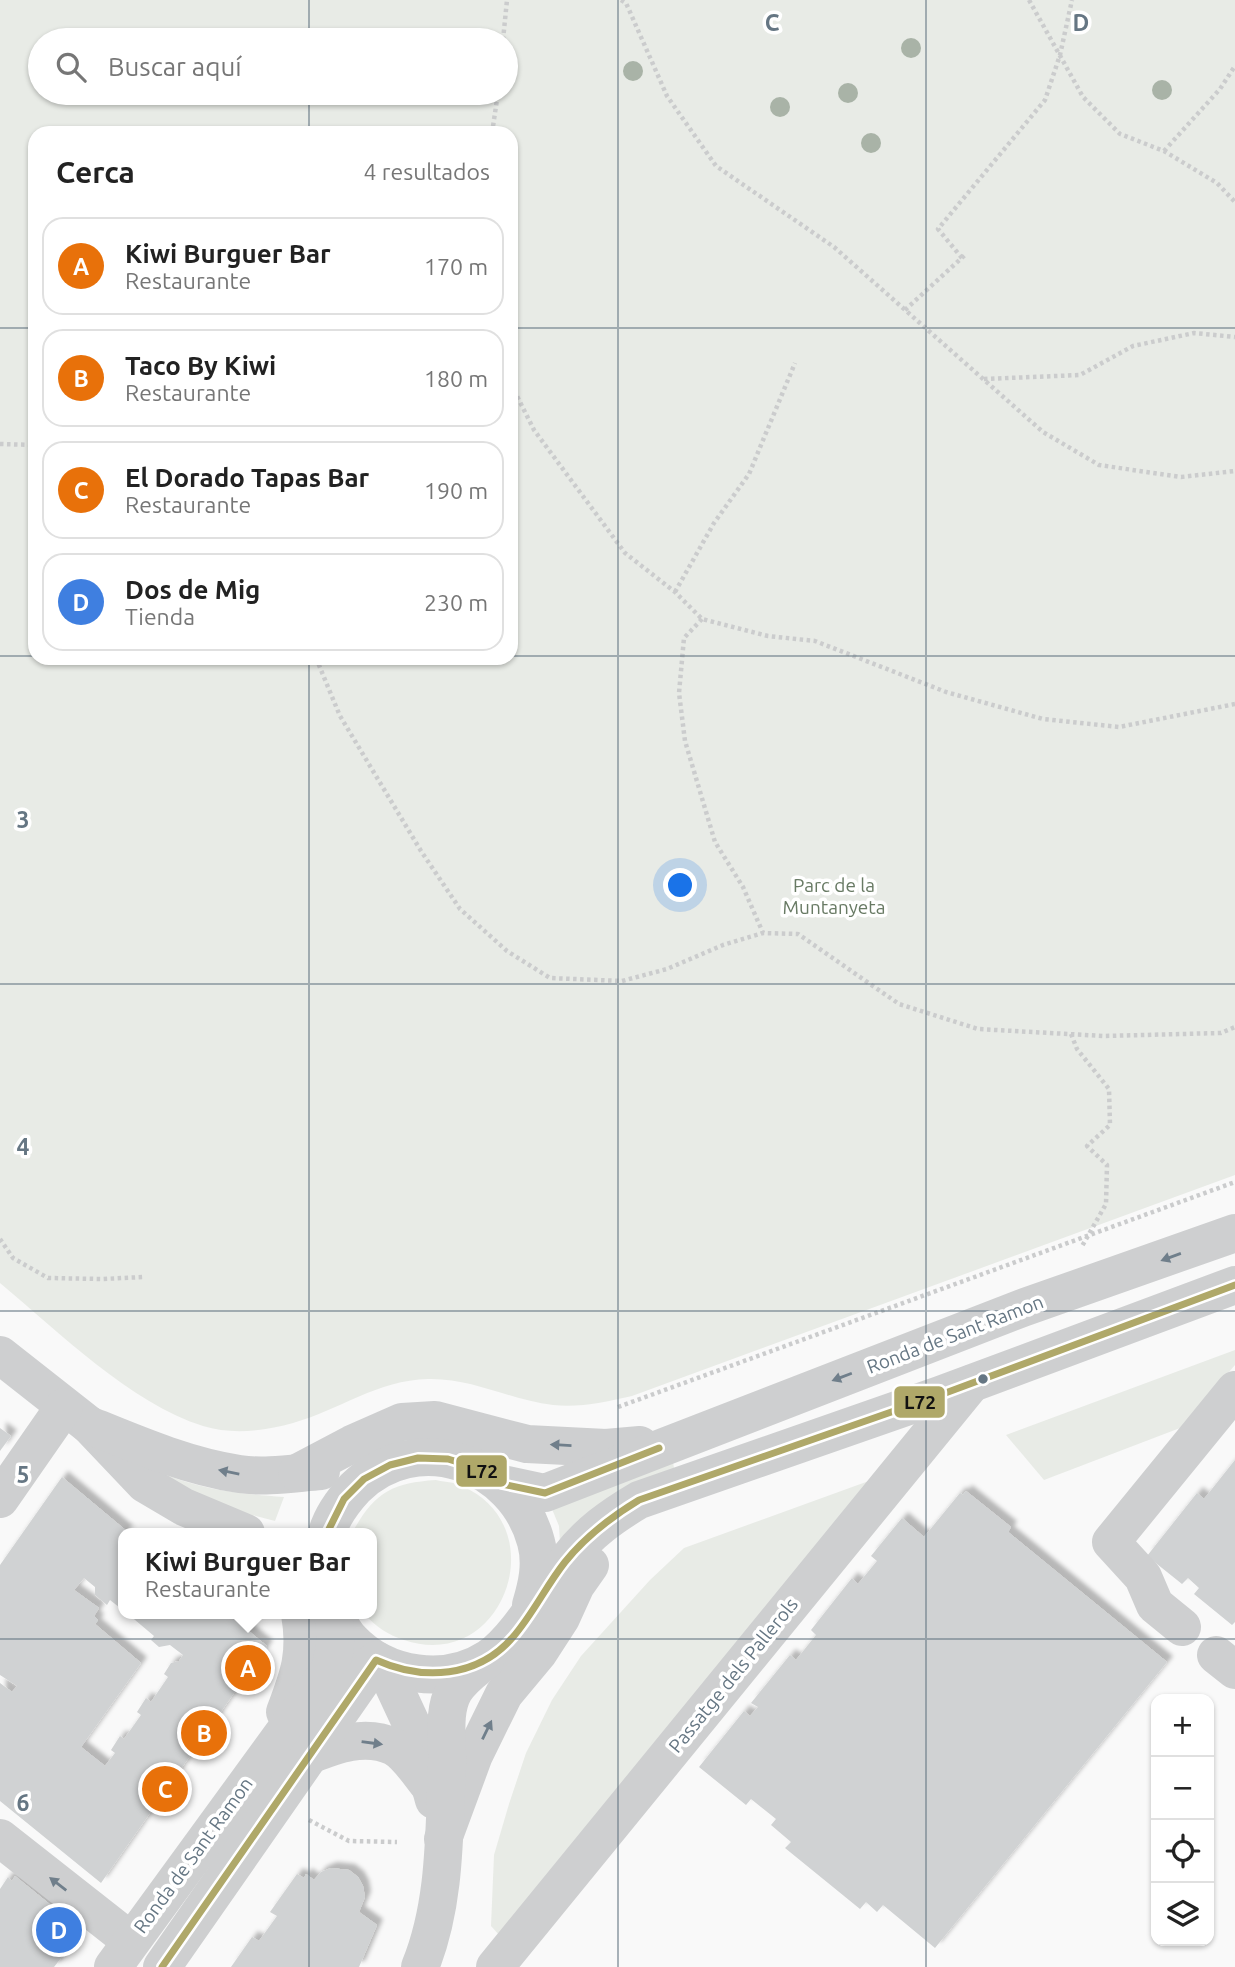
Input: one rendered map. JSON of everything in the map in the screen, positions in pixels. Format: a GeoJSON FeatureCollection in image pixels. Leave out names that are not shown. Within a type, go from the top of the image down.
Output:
{"type":"FeatureCollection","features":[{"type":"Feature","properties":{"kind":"street","name":"Ronda de Sant Ramon"},"geometry":{"type":"LineString","coordinates":[[502,1484],[545,1493],[1025,1307],[1235,1233]]}},
{"type":"Feature","properties":{"kind":"street","name":"Ronda de Sant Ramon"},"geometry":{"type":"LineString","coordinates":[[336,1619],[351,1640],[380,1662],[410,1673],[437,1675],[464,1670],[488,1658],[512,1638],[571,1555],[605,1521],[639,1500],[971,1384],[1235,1285]]}},
{"type":"Feature","properties":{"kind":"street"},"geometry":{"type":"LineString","coordinates":[[0,1355],[77,1416],[145,1484],[184,1507],[234,1528]]}},
{"type":"Feature","properties":{"kind":"street","name":"Passatge dels Pallerols"},"geometry":{"type":"LineString","coordinates":[[495,1967],[971,1384]]}},
{"type":"Feature","properties":{"kind":"street"},"geometry":{"type":"LineString","coordinates":[[1182,1627],[1156,1605],[1143,1577],[1111,1542],[1235,1390]]}},
{"type":"Feature","properties":{"kind":"street"},"geometry":{"type":"LineString","coordinates":[[77,1416],[157,1452],[202,1466],[242,1474],[297,1473],[390,1465]]}},
{"type":"Feature","properties":{"kind":"street"},"geometry":{"type":"LineString","coordinates":[[0,1499],[77,1416]]}},
{"type":"Feature","properties":{"kind":"street","name":"Ronda de Sant Ramon"},"geometry":{"type":"LineString","coordinates":[[297,1473],[402,1422],[435,1420],[527,1444],[606,1448],[678,1440]]}},
{"type":"Feature","properties":{"kind":"street","name":"Ronda de Sant Ramon"},"geometry":{"type":"LineString","coordinates":[[329,1528],[344,1499],[364,1479],[390,1465],[418,1458],[448,1459],[477,1468],[502,1484],[524,1511],[537,1544],[538,1579],[529,1612]]}},
{"type":"Feature","properties":{"kind":"street","name":"Ronda de Sant Ramon"},"geometry":{"type":"LineString","coordinates":[[443,1839],[474,1755],[504,1694],[539,1652],[601,1548],[671,1487]]}},
{"type":"Feature","properties":{"kind":"street","name":"Ronda de Sant Ramon"},"geometry":{"type":"LineString","coordinates":[[291,1750],[302,1667],[301,1619]]}},
{"type":"Feature","properties":{"kind":"street","name":"Ronda de Sant Ramon"},"geometry":{"type":"LineString","coordinates":[[162,1967],[209,1902],[291,1750],[335,1654],[334,1619]]}},
{"type":"Feature","properties":{"kind":"street"},"geometry":{"type":"LineString","coordinates":[[420,1967],[429,1945],[438,1900],[447,1717],[453,1692],[488,1658]]}},
{"type":"Feature","properties":{"kind":"street","name":"Ronda de Sant Ramon"},"geometry":{"type":"LineString","coordinates":[[122,1954],[291,1750],[380,1662]]}},
{"type":"Feature","properties":{"kind":"street"},"geometry":{"type":"LineString","coordinates":[[380,1662],[416,1734],[443,1839]]}},
{"type":"Feature","properties":{"kind":"street"},"geometry":{"type":"LineString","coordinates":[[291,1750],[370,1740],[396,1748],[432,1788]]}},
{"type":"Feature","properties":{"kind":"street"},"geometry":{"type":"LineString","coordinates":[[0,1838],[122,1954]]}},
{"type":"Feature","properties":{"kind":"path"},"geometry":{"type":"LineString","coordinates":[[504,28],[507,0]]}},
{"type":"Feature","properties":{"kind":"path"},"geometry":{"type":"LineString","coordinates":[[1029,0],[1083,97],[1120,134],[1164,151],[1217,183],[1235,202]]}},
{"type":"Feature","properties":{"kind":"path"},"geometry":{"type":"LineString","coordinates":[[905,310],[964,256],[938,229],[1045,100],[1060,55],[1072,0]]}},
{"type":"Feature","properties":{"kind":"path"},"geometry":{"type":"LineString","coordinates":[[624,1],[667,96],[716,166],[834,247],[1043,432],[1099,465],[1181,477],[1235,471]]}},
{"type":"Feature","properties":{"kind":"path"},"geometry":{"type":"LineString","coordinates":[[1164,151],[1220,89],[1235,66]]}},
{"type":"Feature","properties":{"kind":"path"},"geometry":{"type":"LineString","coordinates":[[493,126],[496,105]]}},
{"type":"Feature","properties":{"kind":"path"},"geometry":{"type":"LineString","coordinates":[[984,379],[1080,375],[1133,346],[1194,333],[1235,337]]}},
{"type":"Feature","properties":{"kind":"path"},"geometry":{"type":"LineString","coordinates":[[675,592],[713,523],[749,474],[795,363]]}},
{"type":"Feature","properties":{"kind":"path"},"geometry":{"type":"LineString","coordinates":[[518,398],[534,430],[625,553],[675,592],[702,619],[768,636],[815,641],[946,692],[1043,719],[1119,727],[1235,704]]}},
{"type":"Feature","properties":{"kind":"path"},"geometry":{"type":"LineString","coordinates":[[0,444],[28,446]]}},
{"type":"Feature","properties":{"kind":"path"},"geometry":{"type":"LineString","coordinates":[[702,619],[684,638],[679,693],[685,741],[715,842],[743,887],[763,933]]}},
{"type":"Feature","properties":{"kind":"path"},"geometry":{"type":"LineString","coordinates":[[319,665],[341,716],[421,851],[460,909],[508,951],[550,978],[622,981],[667,969],[723,945],[763,933],[798,934],[899,1004],[978,1030],[1104,1035],[1221,1032],[1235,1027]]}},
{"type":"Feature","properties":{"kind":"path"},"geometry":{"type":"LineString","coordinates":[[1072,1034],[1077,1049],[1109,1089],[1110,1125],[1087,1146],[1107,1165],[1106,1204],[1075,1258]]}},
{"type":"Feature","properties":{"kind":"path"},"geometry":{"type":"LineString","coordinates":[[632,1401],[1235,1182]]}},
{"type":"Feature","properties":{"kind":"path"},"geometry":{"type":"LineString","coordinates":[[0,1239],[13,1258],[48,1278],[103,1279],[144,1276]]}},
{"type":"Feature","properties":{"kind":"path"},"geometry":{"type":"LineString","coordinates":[[309,1820],[349,1841],[397,1842]]}},
{"type":"Feature","properties":{"kind":"green space","name":"Parc de la Muntanyeta"},"geometry":{"type":"Polygon","coordinates":[[[0,0],[1235,0],[1235,1175],[632,1396],[583,1405],[553,1405],[476,1385],[428,1379],[392,1384],[282,1426],[248,1431],[214,1429],[176,1415],[149,1401],[122,1384],[0,1283],[0,0]]]}},
{"type":"Feature","properties":{"kind":"green space"},"geometry":{"type":"Polygon","coordinates":[[[1235,1350],[1235,1365],[1180,1428],[1044,1480],[1006,1435],[1235,1350]]]}},
{"type":"Feature","properties":{"kind":"green space"},"geometry":{"type":"Polygon","coordinates":[[[673,1462],[675,1474],[560,1543],[559,1526],[552,1509],[673,1462]]]}},
{"type":"Feature","properties":{"kind":"green space"},"geometry":{"type":"Polygon","coordinates":[[[152,1469],[186,1482],[217,1489],[284,1497],[275,1521],[217,1506],[152,1469]]]}},
{"type":"Feature","properties":{"kind":"green space"},"geometry":{"type":"Polygon","coordinates":[[[877,1478],[500,1936],[491,1926],[494,1855],[526,1753],[552,1700],[581,1656],[650,1580],[684,1548],[877,1478]]]}},
{"type":"Feature","properties":{"kind":"green space"},"geometry":{"type":"Polygon","coordinates":[[[436,1480],[462,1486],[491,1506],[507,1532],[511,1562],[505,1591],[491,1617],[468,1636],[439,1645],[398,1638],[369,1619],[377,1619],[377,1528],[355,1528],[376,1499],[395,1488],[436,1480]]]}},
{"type":"Feature","properties":{"kind":"building"},"geometry":{"type":"Polygon","coordinates":[[[0,1428],[11,1436],[0,1451],[0,1428]]]}},
{"type":"Feature","properties":{"kind":"building"},"geometry":{"type":"Polygon","coordinates":[[[1235,1460],[1235,1622],[1232,1625],[1194,1594],[1199,1588],[1188,1578],[1182,1584],[1147,1556],[1197,1493],[1204,1499],[1235,1460]]]}},
{"type":"Feature","properties":{"kind":"building"},"geometry":{"type":"Polygon","coordinates":[[[62,1477],[123,1528],[118,1528],[118,1606],[110,1600],[107,1605],[95,1595],[95,1587],[84,1578],[74,1590],[99,1608],[94,1616],[98,1620],[95,1624],[141,1663],[81,1747],[105,1766],[115,1753],[111,1750],[120,1736],[124,1739],[141,1715],[137,1712],[146,1698],[151,1702],[168,1677],[164,1674],[171,1663],[179,1661],[183,1655],[170,1645],[159,1647],[151,1640],[154,1636],[134,1619],[234,1619],[267,1646],[101,1883],[0,1801],[0,1683],[12,1692],[17,1686],[0,1675],[0,1565],[62,1477]]]}},
{"type":"Feature","properties":{"kind":"building"},"geometry":{"type":"Polygon","coordinates":[[[966,1491],[1011,1527],[1008,1532],[1167,1662],[935,1948],[883,1905],[877,1912],[866,1902],[860,1909],[785,1848],[791,1842],[771,1825],[776,1819],[751,1799],[746,1805],[699,1767],[744,1711],[750,1716],[758,1707],[751,1703],[790,1655],[796,1660],[816,1635],[811,1630],[852,1578],[858,1584],[877,1561],[871,1556],[902,1518],[924,1537],[960,1493],[963,1495],[966,1491]]]}},
{"type":"Feature","properties":{"kind":"building"},"geometry":{"type":"Polygon","coordinates":[[[331,1868],[349,1870],[358,1877],[365,1897],[359,1912],[377,1925],[359,1967],[231,1967],[252,1937],[259,1941],[277,1916],[270,1912],[297,1874],[304,1878],[306,1874],[314,1880],[321,1872],[331,1868]]]}},
{"type":"Feature","properties":{"kind":"building"},"geometry":{"type":"Polygon","coordinates":[[[15,1876],[58,1911],[65,1953],[54,1967],[0,1967],[0,1889],[8,1877],[12,1881],[15,1876]]]}},
{"type":"Feature","properties":{"kind":"transit line","name":"L72"},"geometry":{"type":"LineString","coordinates":[[162,1967],[376,1660],[394,1667],[431,1673],[467,1668],[499,1651],[527,1619],[558,1571],[581,1544],[609,1520],[639,1500],[940,1395],[1235,1285]]}},
{"type":"Feature","properties":{"kind":"transit line","name":"L72"},"geometry":{"type":"LineString","coordinates":[[330,1528],[344,1499],[364,1479],[390,1465],[418,1458],[448,1459],[477,1468],[502,1484],[545,1493],[659,1448]]}},
{"type":"Feature","properties":{"kind":"place","name":"Kiwi Burguer Bar"},"geometry":{"type":"Point","coordinates":[248,1668]}},
{"type":"Feature","properties":{"kind":"place","name":"Taco By Kiwi"},"geometry":{"type":"Point","coordinates":[204,1733]}},
{"type":"Feature","properties":{"kind":"place","name":"El Dorado Tapas Bar"},"geometry":{"type":"Point","coordinates":[165,1789]}},
{"type":"Feature","properties":{"kind":"place","name":"Dos de Mig"},"geometry":{"type":"Point","coordinates":[59,1930]}}]}
